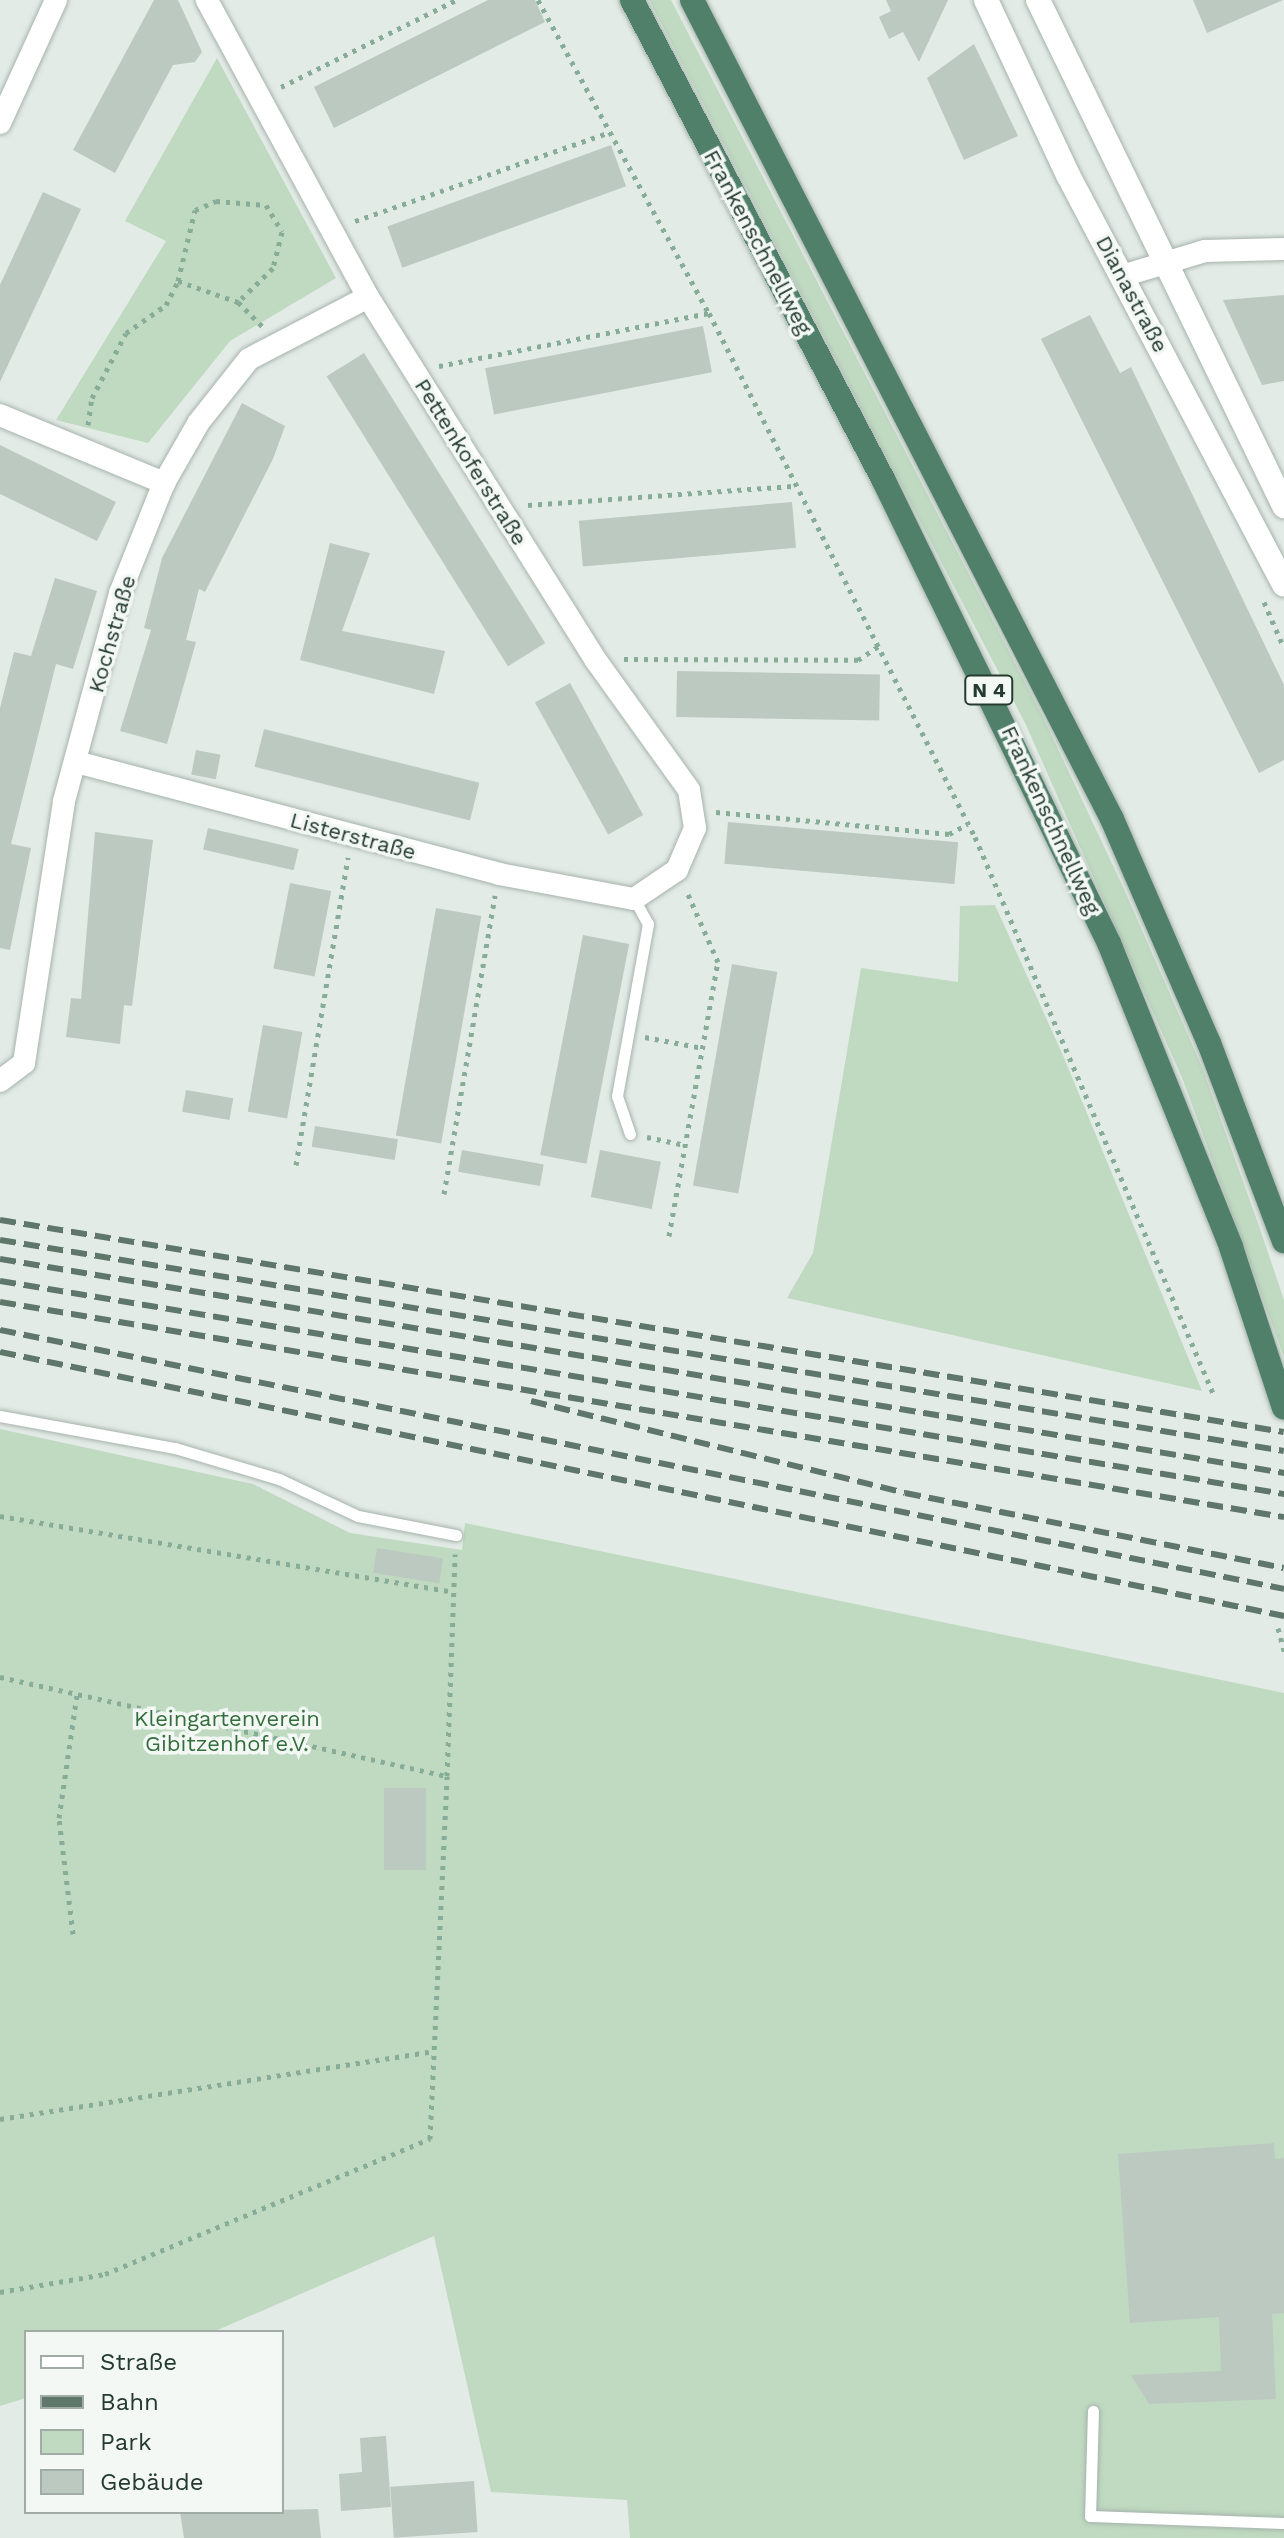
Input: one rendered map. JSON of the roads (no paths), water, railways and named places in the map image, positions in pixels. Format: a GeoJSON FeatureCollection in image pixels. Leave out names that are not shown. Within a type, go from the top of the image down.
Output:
{"type":"FeatureCollection","features":[{"type":"Feature","properties":{"kind":"highway","name":"Frankenschnellweg"},"geometry":{"type":"LineString","coordinates":[[632,0],[890,493],[1109,943],[1231,1247],[1284,1408]]}},
{"type":"Feature","properties":{"kind":"highway","name":"N 4"},"geometry":{"type":"LineString","coordinates":[[692,0],[1106,806],[1209,1043],[1284,1241]]}},
{"type":"Feature","properties":{"kind":"main road","name":"Dianastraße"},"geometry":{"type":"LineString","coordinates":[[986,0],[1122,276],[1284,584]]}},
{"type":"Feature","properties":{"kind":"main road","name":"Dianastraße"},"geometry":{"type":"LineString","coordinates":[[1038,0],[1284,506]]}},
{"type":"Feature","properties":{"kind":"street"},"geometry":{"type":"LineString","coordinates":[[0,123],[9,78],[56,0]]}},
{"type":"Feature","properties":{"kind":"street","name":"Pettenkoferstraße"},"geometry":{"type":"LineString","coordinates":[[207,0],[368,297],[595,659],[689,790],[695,828],[677,870],[634,899]]}},
{"type":"Feature","properties":{"kind":"street"},"geometry":{"type":"LineString","coordinates":[[1122,276],[1164,260],[1205,251],[1284,249]]}},
{"type":"Feature","properties":{"kind":"street","name":"Kochstraße"},"geometry":{"type":"LineString","coordinates":[[0,1081],[21,1068],[76,762],[120,593],[164,483],[199,422],[249,359],[368,297]]}},
{"type":"Feature","properties":{"kind":"street"},"geometry":{"type":"LineString","coordinates":[[0,415],[164,483]]}},
{"type":"Feature","properties":{"kind":"street","name":"Listerstraße"},"geometry":{"type":"LineString","coordinates":[[76,762],[499,874],[634,899]]}},
{"type":"Feature","properties":{"kind":"lane"},"geometry":{"type":"LineString","coordinates":[[630,1134],[617,1096],[648,924],[634,899]]}},
{"type":"Feature","properties":{"kind":"lane"},"geometry":{"type":"LineString","coordinates":[[0,1416],[175,1448],[279,1479],[358,1516],[456,1535]]}},
{"type":"Feature","properties":{"kind":"lane"},"geometry":{"type":"LineString","coordinates":[[1093,2411],[1090,2516],[1284,2523]]}},
{"type":"Feature","properties":{"kind":"railway"},"geometry":{"type":"LineString","coordinates":[[0,1220],[1284,1432]]}},
{"type":"Feature","properties":{"kind":"railway"},"geometry":{"type":"LineString","coordinates":[[0,1240],[1284,1451]]}},
{"type":"Feature","properties":{"kind":"railway"},"geometry":{"type":"LineString","coordinates":[[0,1259],[1284,1473]]}},
{"type":"Feature","properties":{"kind":"railway"},"geometry":{"type":"LineString","coordinates":[[0,1281],[1284,1494]]}},
{"type":"Feature","properties":{"kind":"railway"},"geometry":{"type":"LineString","coordinates":[[0,1302],[1284,1517]]}},
{"type":"Feature","properties":{"kind":"railway"},"geometry":{"type":"LineString","coordinates":[[0,1330],[1284,1589]]}},
{"type":"Feature","properties":{"kind":"railway"},"geometry":{"type":"LineString","coordinates":[[0,1352],[1284,1616]]}},
{"type":"Feature","properties":{"kind":"railway"},"geometry":{"type":"LineString","coordinates":[[531,1401],[905,1493],[1284,1568]]}},
{"type":"Feature","properties":{"kind":"park label","name":"Kleingartenverein Gibitzenhof e.V."},"geometry":{"type":"Point","coordinates":[227,1730]}}]}
